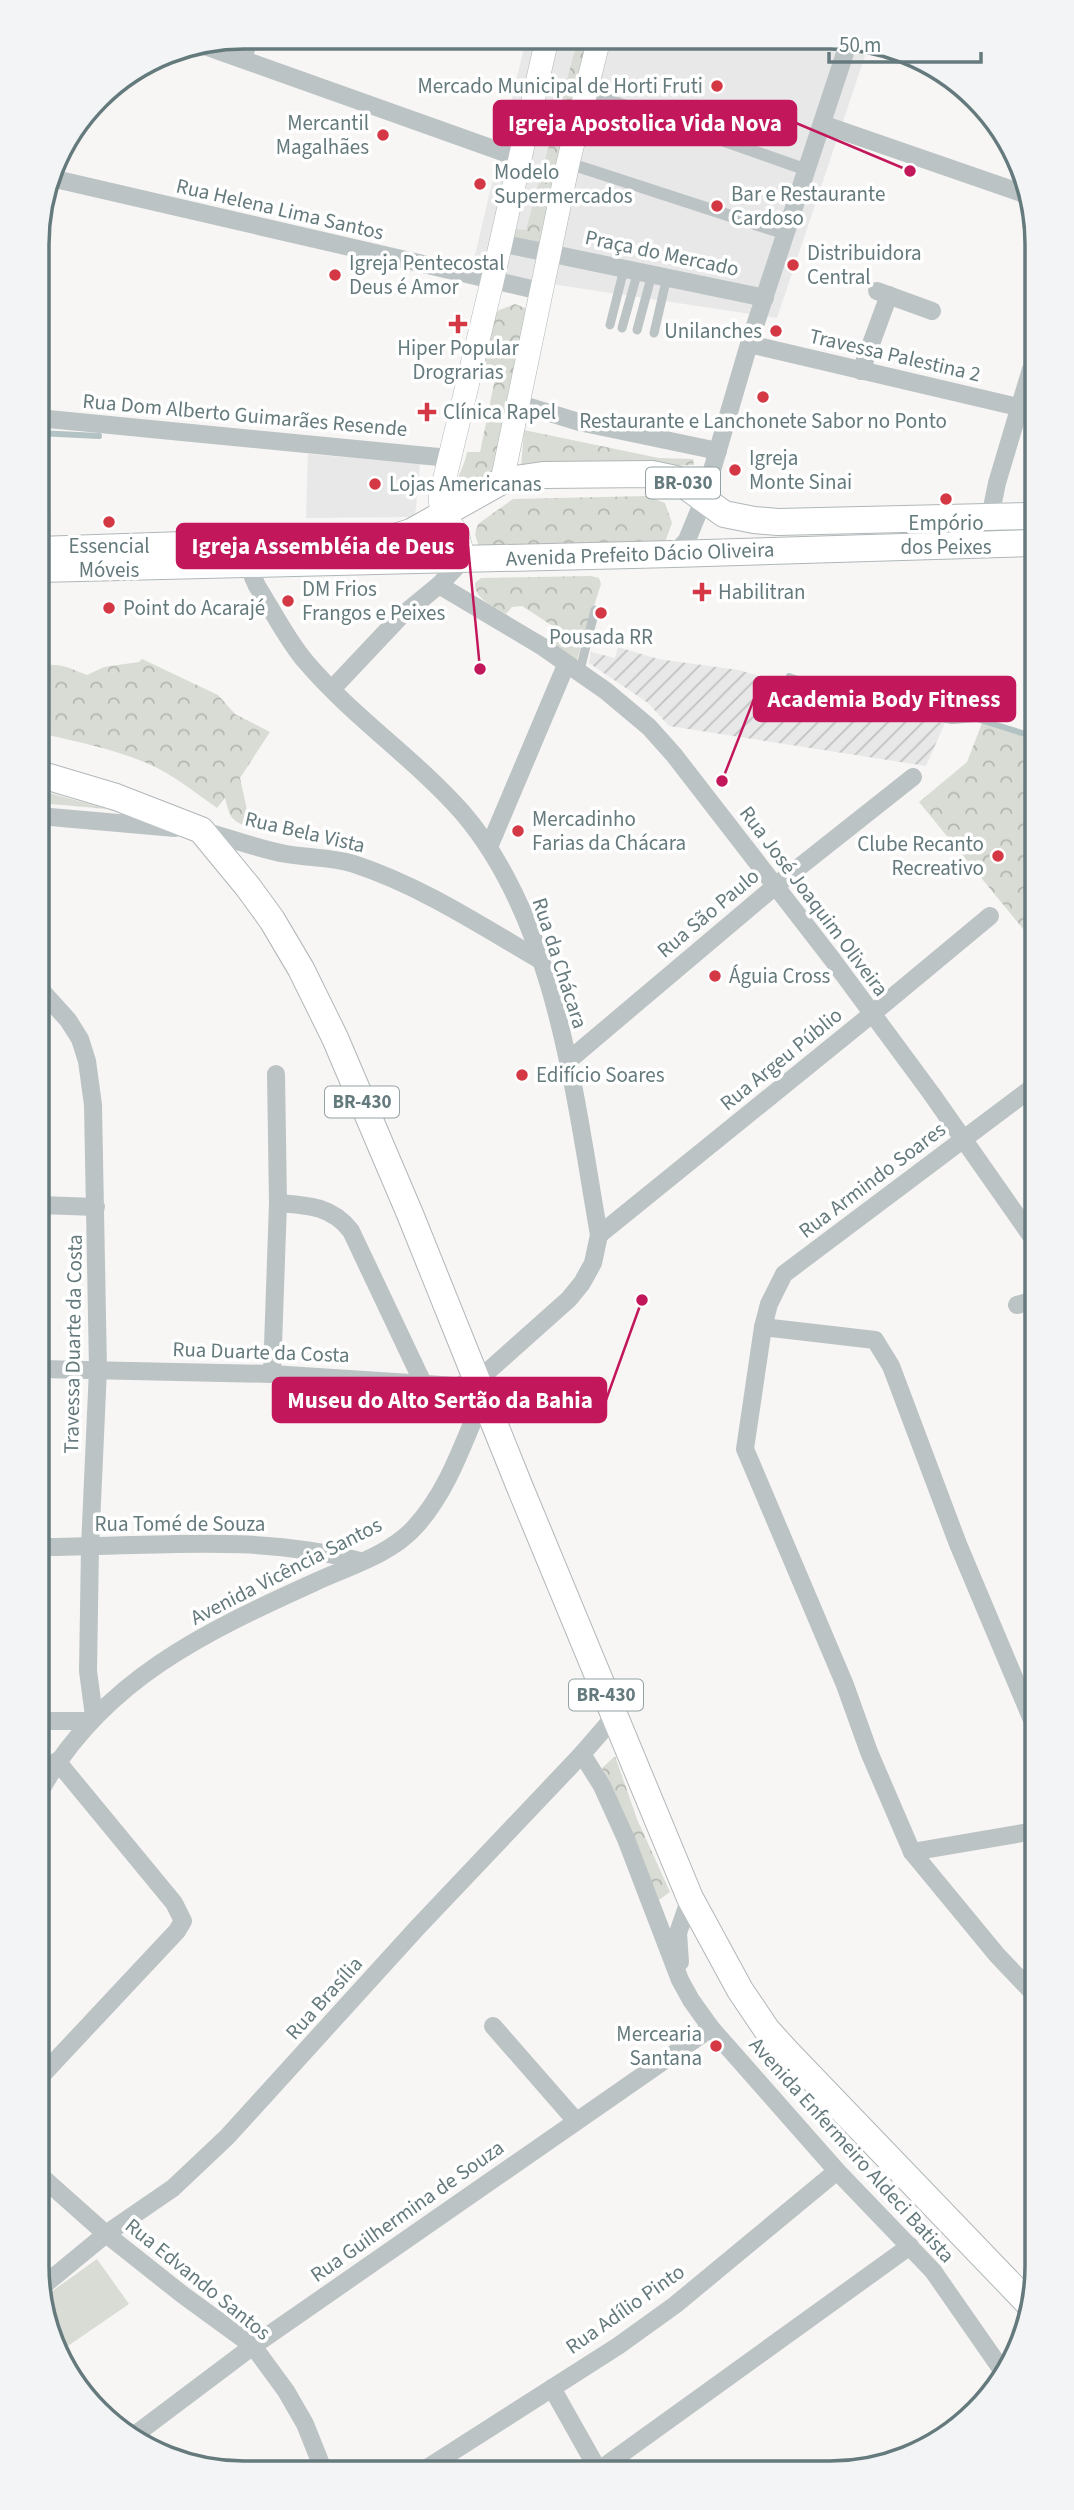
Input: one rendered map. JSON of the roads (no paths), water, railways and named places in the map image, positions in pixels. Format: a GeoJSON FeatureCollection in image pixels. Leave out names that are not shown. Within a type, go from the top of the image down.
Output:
{"type":"FeatureCollection","features":[{"type":"Feature","properties":{"kind":"main road"},"geometry":{"type":"LineString","coordinates":[[464,559],[440,498],[545,49]]}},
{"type":"Feature","properties":{"kind":"main road"},"geometry":{"type":"LineString","coordinates":[[494,485],[517,403],[568,163],[597,49]]}},
{"type":"Feature","properties":{"kind":"main road","name":"Avenida Prefeito Dácio Oliveira"},"geometry":{"type":"LineString","coordinates":[[49,550],[250,541],[376,540],[449,523],[494,485],[543,475],[652,474],[676,479],[724,514],[778,522],[1025,516]]}},
{"type":"Feature","properties":{"kind":"main road","name":"Avenida Prefeito Dácio Oliveira"},"geometry":{"type":"LineString","coordinates":[[49,569],[1025,543]]}},
{"type":"Feature","properties":{"kind":"main road","name":"BR-430"},"geometry":{"type":"LineString","coordinates":[[49,777],[116,797],[201,831],[232,865],[272,920],[318,1000],[410,1214],[690,1898],[740,1990],[767,2030],[1022,2296]]}},
{"type":"Feature","properties":{"kind":"street"},"geometry":{"type":"LineString","coordinates":[[242,59],[246,49]]}},
{"type":"Feature","properties":{"kind":"street"},"geometry":{"type":"LineString","coordinates":[[674,554],[687,540],[703,501],[749,344],[846,50]]}},
{"type":"Feature","properties":{"kind":"street"},"geometry":{"type":"LineString","coordinates":[[219,51],[519,158]]}},
{"type":"Feature","properties":{"kind":"street"},"geometry":{"type":"LineString","coordinates":[[586,92],[807,170]]}},
{"type":"Feature","properties":{"kind":"street"},"geometry":{"type":"LineString","coordinates":[[822,124],[1017,192]]}},
{"type":"Feature","properties":{"kind":"street"},"geometry":{"type":"LineString","coordinates":[[568,163],[786,234]]}},
{"type":"Feature","properties":{"kind":"street","name":"Rua Helena Lima Santos"},"geometry":{"type":"LineString","coordinates":[[61,180],[540,291]]}},
{"type":"Feature","properties":{"kind":"street","name":"Praça do Mercado"},"geometry":{"type":"LineString","coordinates":[[500,243],[765,298]]}},
{"type":"Feature","properties":{"kind":"street"},"geometry":{"type":"LineString","coordinates":[[861,371],[883,293],[932,311]]}},
{"type":"Feature","properties":{"kind":"street","name":"Travessa Palestina 2"},"geometry":{"type":"LineString","coordinates":[[749,344],[1025,409]]}},
{"type":"Feature","properties":{"kind":"street"},"geometry":{"type":"LineString","coordinates":[[517,403],[579,422],[718,451]]}},
{"type":"Feature","properties":{"kind":"street"},"geometry":{"type":"LineString","coordinates":[[990,517],[1025,409]]}},
{"type":"Feature","properties":{"kind":"street","name":"Rua Dom Alberto Guimarães Resende"},"geometry":{"type":"LineString","coordinates":[[49,419],[449,458]]}},
{"type":"Feature","properties":{"kind":"street"},"geometry":{"type":"LineString","coordinates":[[331,689],[400,617],[439,585],[464,559]]}},
{"type":"Feature","properties":{"kind":"street","name":"Rua da Chácara"},"geometry":{"type":"LineString","coordinates":[[251,562],[257,586],[304,660],[331,689],[431,781],[461,812],[489,848],[522,912],[540,960],[568,1061],[599,1235],[593,1263],[582,1283],[480,1388]]}},
{"type":"Feature","properties":{"kind":"street","name":"Rua José Joaquim Oliveira"},"geometry":{"type":"LineString","coordinates":[[439,585],[543,647],[606,691],[649,727],[674,755],[872,1014],[1025,1227]]}},
{"type":"Feature","properties":{"kind":"street"},"geometry":{"type":"LineString","coordinates":[[489,848],[573,669]]}},
{"type":"Feature","properties":{"kind":"street","name":"Rua São Paulo"},"geometry":{"type":"LineString","coordinates":[[568,1061],[774,887],[913,777]]}},
{"type":"Feature","properties":{"kind":"street","name":"Rua Bela Vista"},"geometry":{"type":"LineString","coordinates":[[49,817],[201,831],[285,853],[323,857],[352,864],[412,886],[540,960]]}},
{"type":"Feature","properties":{"kind":"street","name":"Rua Argeu Públio"},"geometry":{"type":"LineString","coordinates":[[599,1235],[989,916]]}},
{"type":"Feature","properties":{"kind":"street","name":"Travessa Duarte da Costa"},"geometry":{"type":"LineString","coordinates":[[49,1001],[68,1020],[80,1039],[88,1061],[93,1105],[98,1369],[90,1547],[88,1671],[92,1718]]}},
{"type":"Feature","properties":{"kind":"street"},"geometry":{"type":"LineString","coordinates":[[272,1374],[278,1203],[276,1074]]}},
{"type":"Feature","properties":{"kind":"street","name":"Rua Armindo Soares"},"geometry":{"type":"LineString","coordinates":[[1025,1093],[785,1275],[769,1304],[763,1327],[746,1449],[912,1852],[1025,1984]]}},
{"type":"Feature","properties":{"kind":"street"},"geometry":{"type":"LineString","coordinates":[[278,1203],[321,1208],[344,1222],[351,1231],[423,1383]]}},
{"type":"Feature","properties":{"kind":"street"},"geometry":{"type":"LineString","coordinates":[[49,1205],[96,1207]]}},
{"type":"Feature","properties":{"kind":"street"},"geometry":{"type":"LineString","coordinates":[[763,1327],[875,1340],[891,1366],[958,1544],[1025,1703]]}},
{"type":"Feature","properties":{"kind":"street","name":"Rua Duarte da Costa"},"geometry":{"type":"LineString","coordinates":[[49,1369],[272,1374],[480,1388]]}},
{"type":"Feature","properties":{"kind":"street","name":"Avenida Vicência Santos"},"geometry":{"type":"LineString","coordinates":[[49,1776],[92,1718],[128,1686],[160,1663],[232,1620],[396,1543],[414,1528],[446,1483],[480,1388]]}},
{"type":"Feature","properties":{"kind":"street","name":"Rua Tomé de Souza"},"geometry":{"type":"LineString","coordinates":[[49,1547],[174,1542],[240,1543],[330,1553],[360,1561]]}},
{"type":"Feature","properties":{"kind":"street","name":"Rua Brasília"},"geometry":{"type":"LineString","coordinates":[[50,2280],[106,2235],[173,2188],[227,2137],[615,1716]]}},
{"type":"Feature","properties":{"kind":"street"},"geometry":{"type":"LineString","coordinates":[[49,1721],[92,1718]]}},
{"type":"Feature","properties":{"kind":"street","name":"Avenida Enfermeiro Aldeci Batista"},"geometry":{"type":"LineString","coordinates":[[582,1754],[602,1786],[626,1839],[680,1980],[691,2000],[711,2028],[838,2171],[933,2271],[998,2364]]}},
{"type":"Feature","properties":{"kind":"street"},"geometry":{"type":"LineString","coordinates":[[49,2068],[177,1931],[183,1921],[174,1903],[57,1762]]}},
{"type":"Feature","properties":{"kind":"street"},"geometry":{"type":"LineString","coordinates":[[912,1852],[1025,1833]]}},
{"type":"Feature","properties":{"kind":"street"},"geometry":{"type":"LineString","coordinates":[[680,1980],[678,1933],[690,1898]]}},
{"type":"Feature","properties":{"kind":"street"},"geometry":{"type":"LineString","coordinates":[[493,2026],[576,2121]]}},
{"type":"Feature","properties":{"kind":"street","name":"Rua Guilhermina de Souza"},"geometry":{"type":"LineString","coordinates":[[140,2431],[253,2346],[711,2028]]}},
{"type":"Feature","properties":{"kind":"street","name":"Rua Adílio Pinto"},"geometry":{"type":"LineString","coordinates":[[439,2461],[618,2346],[675,2305],[838,2171]]}},
{"type":"Feature","properties":{"kind":"street","name":"Rua Edvando Santos"},"geometry":{"type":"LineString","coordinates":[[49,2183],[106,2235],[253,2346],[286,2391],[305,2424],[320,2461]]}},
{"type":"Feature","properties":{"kind":"street"},"geometry":{"type":"LineString","coordinates":[[610,2461],[910,2246]]}},
{"type":"Feature","properties":{"kind":"street"},"geometry":{"type":"LineString","coordinates":[[552,2388],[596,2461]]}},
{"type":"Feature","properties":{"kind":"lane"},"geometry":{"type":"LineString","coordinates":[[610,325],[645,273]]}},
{"type":"Feature","properties":{"kind":"lane"},"geometry":{"type":"LineString","coordinates":[[622,328],[645,273]]}},
{"type":"Feature","properties":{"kind":"lane"},"geometry":{"type":"LineString","coordinates":[[637,330],[645,273]]}},
{"type":"Feature","properties":{"kind":"lane"},"geometry":{"type":"LineString","coordinates":[[645,273],[654,332]]}},
{"type":"Feature","properties":{"kind":"lane"},"geometry":{"type":"LineString","coordinates":[[573,669],[595,610]]}},
{"type":"Feature","properties":{"kind":"waterway"},"geometry":{"type":"LineString","coordinates":[[49,434],[99,436]]}},
{"type":"Feature","properties":{"kind":"waterway"},"geometry":{"type":"LineString","coordinates":[[789,676],[892,710],[952,721],[977,719],[1025,734]]}},
{"type":"Feature","properties":{"kind":"place","name":"Mercado Municipal de Horti Fruti"},"geometry":{"type":"Point","coordinates":[717,86]}},
{"type":"Feature","properties":{"kind":"place","name":"Mercantil Magalhães"},"geometry":{"type":"Point","coordinates":[383,135]}},
{"type":"Feature","properties":{"kind":"place","name":"Igreja Apostolica Vida Nova"},"geometry":{"type":"Point","coordinates":[910,171]}},
{"type":"Feature","properties":{"kind":"place","name":"Modelo Supermercados"},"geometry":{"type":"Point","coordinates":[480,184]}},
{"type":"Feature","properties":{"kind":"place","name":"Bar e Restaurante Cardoso"},"geometry":{"type":"Point","coordinates":[717,206]}},
{"type":"Feature","properties":{"kind":"place","name":"Distribuidora Central"},"geometry":{"type":"Point","coordinates":[793,265]}},
{"type":"Feature","properties":{"kind":"place","name":"Igreja Pentecostal Deus é Amor"},"geometry":{"type":"Point","coordinates":[335,275]}},
{"type":"Feature","properties":{"kind":"place","name":"Hiper Popular Drograrias"},"geometry":{"type":"Point","coordinates":[458,324]}},
{"type":"Feature","properties":{"kind":"place","name":"Unilanches"},"geometry":{"type":"Point","coordinates":[776,331]}},
{"type":"Feature","properties":{"kind":"place","name":"Restaurante e Lanchonete Sabor no Ponto"},"geometry":{"type":"Point","coordinates":[763,397]}},
{"type":"Feature","properties":{"kind":"place","name":"Clínica Rapel"},"geometry":{"type":"Point","coordinates":[427,412]}},
{"type":"Feature","properties":{"kind":"place","name":"Igreja Monte Sinai"},"geometry":{"type":"Point","coordinates":[735,470]}},
{"type":"Feature","properties":{"kind":"place","name":"Lojas Americanas"},"geometry":{"type":"Point","coordinates":[375,484]}},
{"type":"Feature","properties":{"kind":"place","name":"Empório dos Peixes"},"geometry":{"type":"Point","coordinates":[946,499]}},
{"type":"Feature","properties":{"kind":"place","name":"Essencial Móveis"},"geometry":{"type":"Point","coordinates":[109,522]}},
{"type":"Feature","properties":{"kind":"place","name":"Habilitran"},"geometry":{"type":"Point","coordinates":[702,592]}},
{"type":"Feature","properties":{"kind":"place","name":"DM Frios Frangos e Peixes"},"geometry":{"type":"Point","coordinates":[288,601]}},
{"type":"Feature","properties":{"kind":"place","name":"Point do Acarajé"},"geometry":{"type":"Point","coordinates":[109,608]}},
{"type":"Feature","properties":{"kind":"place","name":"Pousada RR"},"geometry":{"type":"Point","coordinates":[601,613]}},
{"type":"Feature","properties":{"kind":"place","name":"Igreja Assembléia de Deus"},"geometry":{"type":"Point","coordinates":[480,669]}},
{"type":"Feature","properties":{"kind":"place","name":"Academia Body Fitness"},"geometry":{"type":"Point","coordinates":[722,781]}},
{"type":"Feature","properties":{"kind":"place","name":"Mercadinho Farias da Chácara"},"geometry":{"type":"Point","coordinates":[518,831]}},
{"type":"Feature","properties":{"kind":"place","name":"Clube Recanto Recreativo"},"geometry":{"type":"Point","coordinates":[998,856]}},
{"type":"Feature","properties":{"kind":"place","name":"Águia Cross"},"geometry":{"type":"Point","coordinates":[715,976]}},
{"type":"Feature","properties":{"kind":"place","name":"Edifício Soares"},"geometry":{"type":"Point","coordinates":[522,1075]}},
{"type":"Feature","properties":{"kind":"place","name":"Museu do Alto Sertão da Bahia"},"geometry":{"type":"Point","coordinates":[642,1300]}},
{"type":"Feature","properties":{"kind":"place","name":"Mercearia Santana"},"geometry":{"type":"Point","coordinates":[716,2046]}}]}
